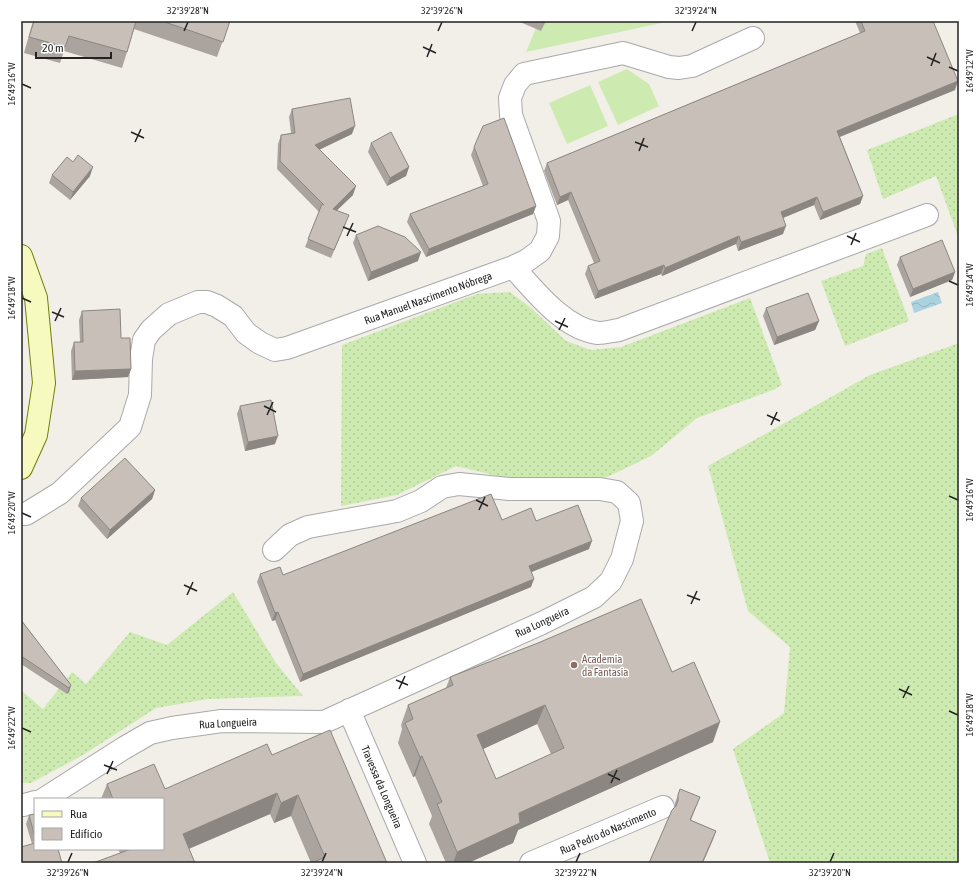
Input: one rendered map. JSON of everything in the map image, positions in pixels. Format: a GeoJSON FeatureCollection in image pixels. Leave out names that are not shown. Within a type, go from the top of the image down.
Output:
{"type":"FeatureCollection","features":[{"type":"Feature","properties":{"kind":"main road"},"geometry":{"type":"LineString","coordinates":[[21,256],[36,298],[44,383],[36,434],[21,468]]}},
{"type":"Feature","properties":{"kind":"street","name":"Rua Manuel Nascimento Nóbrega"},"geometry":{"type":"LineString","coordinates":[[21,514],[26,514],[60,493],[130,426],[140,395],[141,359],[144,340],[151,330],[169,314],[198,302],[207,302],[217,306],[233,316],[246,333],[260,343],[275,350],[287,348],[513,267],[526,262],[540,251],[548,236],[549,221],[511,115],[510,98],[514,85],[524,74],[623,53],[669,67],[679,68],[692,66],[753,38]]}},
{"type":"Feature","properties":{"kind":"street"},"geometry":{"type":"LineString","coordinates":[[513,267],[551,309],[566,320],[582,328],[598,333],[619,330],[927,215]]}},
{"type":"Feature","properties":{"kind":"street","name":"Rua Longueira"},"geometry":{"type":"LineString","coordinates":[[46,798],[150,733],[172,728],[222,722],[324,722],[542,623],[594,598],[611,581],[622,559],[632,521],[629,503],[616,492],[600,489],[510,489],[459,484],[442,487],[421,501],[396,511],[308,527],[290,535],[274,550]]}},
{"type":"Feature","properties":{"kind":"street","name":"Travessa da Longueira"},"geometry":{"type":"LineString","coordinates":[[349,710],[415,863]]}},
{"type":"Feature","properties":{"kind":"street"},"geometry":{"type":"LineString","coordinates":[[21,805],[34,802]]}},
{"type":"Feature","properties":{"kind":"street","name":"Rua Pedro do Nascimento"},"geometry":{"type":"LineString","coordinates":[[531,863],[663,807]]}},
{"type":"Feature","properties":{"kind":"green space"},"geometry":{"type":"Polygon","coordinates":[[[539,21],[671,21],[526,52],[539,21]]]}},
{"type":"Feature","properties":{"kind":"green space"},"geometry":{"type":"Polygon","coordinates":[[[627,69],[649,84],[659,106],[618,125],[598,82],[627,69]]]}},
{"type":"Feature","properties":{"kind":"green space"},"geometry":{"type":"Polygon","coordinates":[[[590,85],[608,126],[567,144],[549,103],[590,85]]]}},
{"type":"Feature","properties":{"kind":"green space"},"geometry":{"type":"Polygon","coordinates":[[[959,114],[959,239],[936,176],[883,199],[867,150],[959,114]]]}},
{"type":"Feature","properties":{"kind":"green space"},"geometry":{"type":"Polygon","coordinates":[[[882,248],[909,321],[845,346],[821,281],[863,266],[866,254],[882,248]]]}},
{"type":"Feature","properties":{"kind":"green space"},"geometry":{"type":"Polygon","coordinates":[[[510,292],[531,308],[566,341],[591,350],[621,347],[750,298],[782,385],[773,390],[697,418],[651,456],[607,477],[523,482],[456,466],[397,495],[341,506],[342,345],[477,294],[510,292]]]}},
{"type":"Feature","properties":{"kind":"green space"},"geometry":{"type":"Polygon","coordinates":[[[959,343],[959,863],[770,863],[733,749],[784,713],[790,647],[748,611],[708,466],[870,375],[959,343]]]}},
{"type":"Feature","properties":{"kind":"green space"},"geometry":{"type":"Polygon","coordinates":[[[233,592],[276,663],[303,696],[208,699],[156,708],[83,755],[31,783],[21,783],[21,690],[43,709],[72,672],[86,684],[130,632],[167,645],[233,592]]]}},
{"type":"Feature","properties":{"kind":"water"},"geometry":{"type":"Polygon","coordinates":[[[938,292],[942,303],[914,313],[911,302],[938,292]]]}},
{"type":"Feature","properties":{"kind":"building"},"geometry":{"type":"Polygon","coordinates":[[[34,21],[136,21],[127,52],[69,36],[65,47],[29,37],[34,21]]]}},
{"type":"Feature","properties":{"kind":"building"},"geometry":{"type":"Polygon","coordinates":[[[162,21],[230,21],[223,42],[162,21]]]}},
{"type":"Feature","properties":{"kind":"building"},"geometry":{"type":"Polygon","coordinates":[[[861,21],[933,21],[958,81],[837,131],[863,196],[823,212],[817,197],[781,212],[786,226],[741,242],[739,236],[665,268],[664,265],[598,291],[588,266],[600,261],[571,192],[560,197],[547,163],[865,31],[861,21]]]}},
{"type":"Feature","properties":{"kind":"building"},"geometry":{"type":"Polygon","coordinates":[[[350,98],[355,126],[315,145],[356,186],[333,209],[349,215],[334,250],[308,239],[322,204],[324,205],[280,161],[281,135],[295,133],[292,109],[350,98]]]}},
{"type":"Feature","properties":{"kind":"building"},"geometry":{"type":"Polygon","coordinates":[[[504,118],[536,206],[429,249],[410,214],[488,184],[474,147],[483,126],[504,118]]]}},
{"type":"Feature","properties":{"kind":"building"},"geometry":{"type":"Polygon","coordinates":[[[391,132],[409,167],[390,178],[371,143],[391,132]]]}},
{"type":"Feature","properties":{"kind":"building"},"geometry":{"type":"Polygon","coordinates":[[[78,155],[93,167],[73,192],[52,175],[67,157],[73,162],[78,155]]]}},
{"type":"Feature","properties":{"kind":"building"},"geometry":{"type":"Polygon","coordinates":[[[378,226],[405,237],[421,252],[371,272],[356,235],[378,226]]]}},
{"type":"Feature","properties":{"kind":"building"},"geometry":{"type":"Polygon","coordinates":[[[942,240],[955,272],[913,289],[900,257],[942,240]]]}},
{"type":"Feature","properties":{"kind":"building"},"geometry":{"type":"Polygon","coordinates":[[[808,293],[819,321],[777,337],[766,308],[808,293]]]}},
{"type":"Feature","properties":{"kind":"building"},"geometry":{"type":"Polygon","coordinates":[[[120,309],[121,338],[130,338],[131,369],[75,371],[74,342],[83,342],[82,311],[120,309]]]}},
{"type":"Feature","properties":{"kind":"building"},"geometry":{"type":"Polygon","coordinates":[[[271,400],[278,436],[248,442],[240,406],[271,400]]]}},
{"type":"Feature","properties":{"kind":"building"},"geometry":{"type":"Polygon","coordinates":[[[125,458],[155,490],[110,530],[81,498],[125,458]]]}},
{"type":"Feature","properties":{"kind":"building"},"geometry":{"type":"Polygon","coordinates":[[[491,494],[502,520],[531,508],[536,521],[578,505],[592,541],[529,566],[534,579],[303,674],[278,612],[275,613],[260,574],[280,567],[283,575],[491,494]]]}},
{"type":"Feature","properties":{"kind":"building"},"geometry":{"type":"Polygon","coordinates":[[[641,599],[672,672],[694,662],[720,722],[519,813],[520,823],[457,852],[437,804],[442,802],[422,756],[420,757],[405,723],[413,719],[408,705],[453,685],[450,677],[538,643],[641,599]],[[545,705],[477,735],[496,779],[564,748],[545,705]]]}},
{"type":"Feature","properties":{"kind":"building"},"geometry":{"type":"Polygon","coordinates":[[[21,620],[71,685],[69,688],[21,656],[21,620]]]}},
{"type":"Feature","properties":{"kind":"building"},"geometry":{"type":"Polygon","coordinates":[[[330,730],[387,863],[312,863],[325,857],[298,795],[281,803],[277,793],[183,834],[195,863],[93,863],[128,850],[164,850],[164,798],[113,798],[107,784],[154,764],[165,789],[267,744],[272,755],[330,730]]]}},
{"type":"Feature","properties":{"kind":"building"},"geometry":{"type":"Polygon","coordinates":[[[680,789],[700,797],[690,820],[716,831],[702,863],[649,863],[672,810],[676,806],[680,789]]]}},
{"type":"Feature","properties":{"kind":"building"},"geometry":{"type":"Polygon","coordinates":[[[34,814],[34,833],[29,815],[34,814]]]}},
{"type":"Feature","properties":{"kind":"building"},"geometry":{"type":"Polygon","coordinates":[[[34,843],[34,850],[58,850],[62,863],[21,863],[21,847],[34,843]]]}},
{"type":"Feature","properties":{"kind":"place","name":"Academia da Fantasia"},"geometry":{"type":"Point","coordinates":[574,665]}}]}
